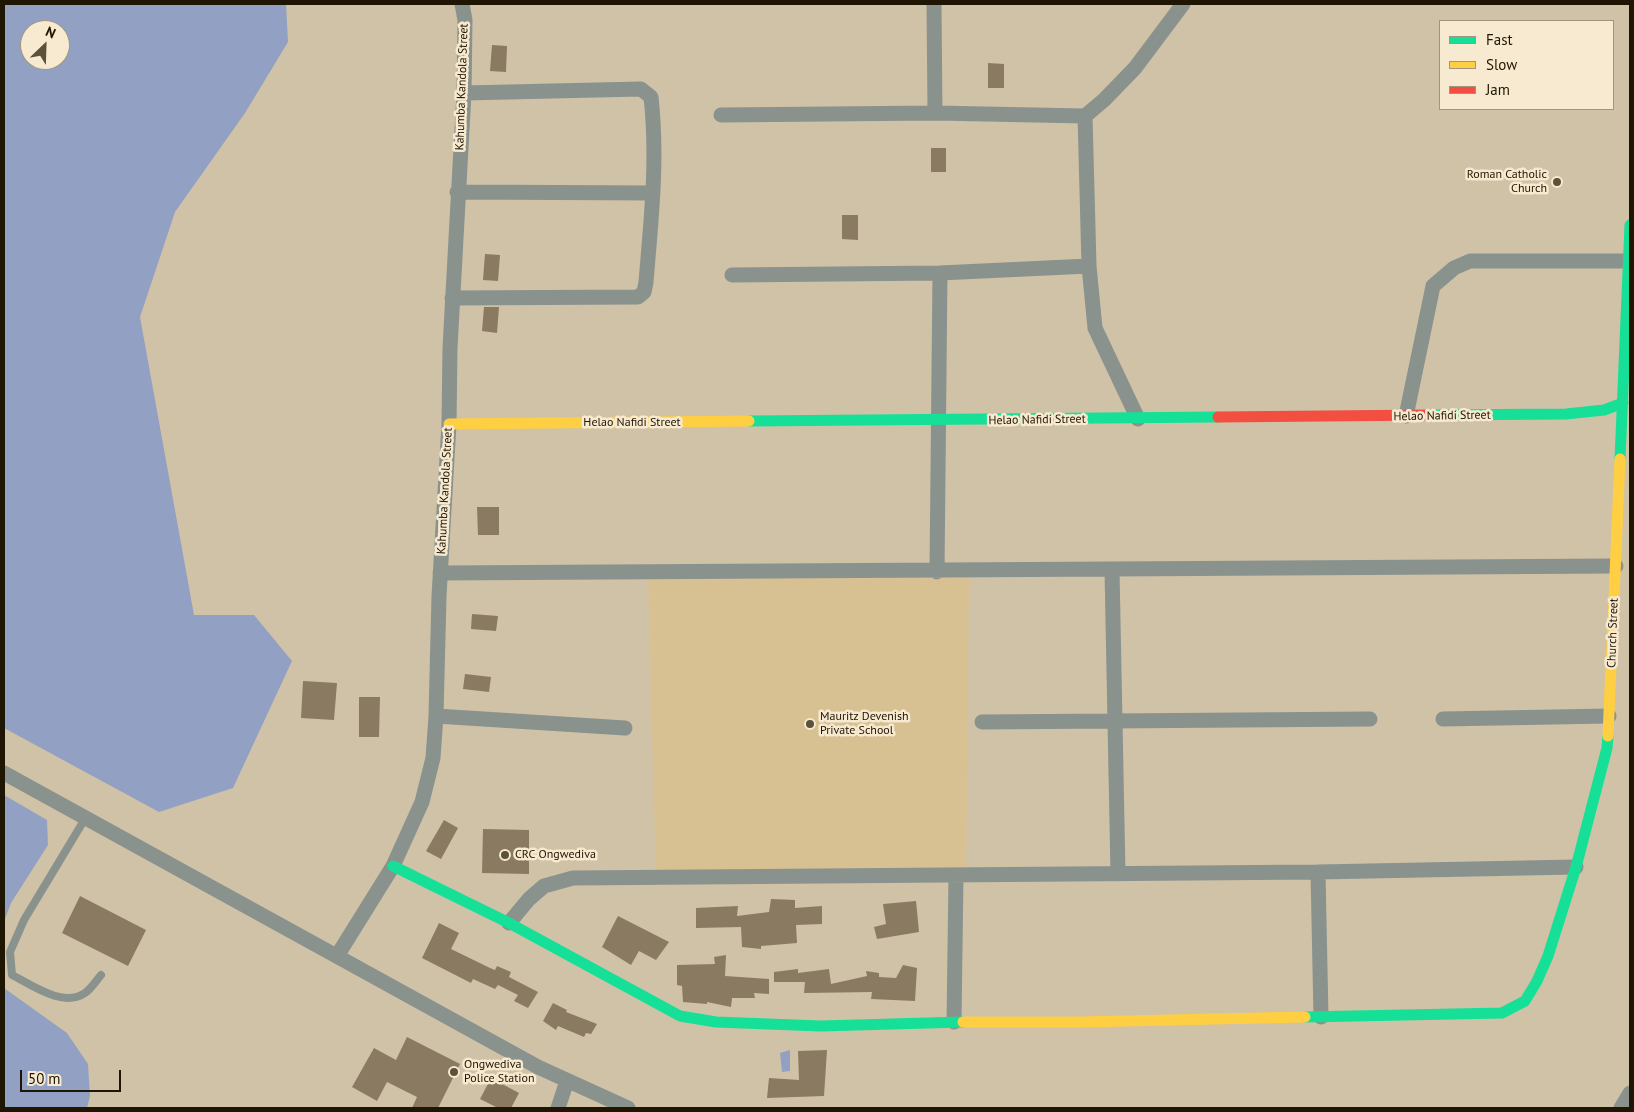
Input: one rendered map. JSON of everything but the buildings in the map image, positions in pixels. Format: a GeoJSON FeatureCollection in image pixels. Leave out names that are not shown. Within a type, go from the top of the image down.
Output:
{"type":"FeatureCollection","features":[{"type":"Feature","properties":{"kind":"street","name":"Kahumba Kandola Street"},"geometry":{"type":"LineString","coordinates":[[338,956],[393,866],[422,802],[433,758],[440,573],[449,424],[452,298],[464,93],[465,20],[462,4]]}},
{"type":"Feature","properties":{"kind":"street"},"geometry":{"type":"LineString","coordinates":[[934,4],[935,113]]}},
{"type":"Feature","properties":{"kind":"street"},"geometry":{"type":"LineString","coordinates":[[721,115],[935,113],[1085,116],[1104,100],[1135,68],[1183,4]]}},
{"type":"Feature","properties":{"kind":"street"},"geometry":{"type":"LineString","coordinates":[[452,298],[638,298],[644,292],[646,282],[653,193],[654,126],[651,97],[641,89],[464,93]]}},
{"type":"Feature","properties":{"kind":"street"},"geometry":{"type":"LineString","coordinates":[[1085,116],[1089,266],[1096,328],[1138,419]]}},
{"type":"Feature","properties":{"kind":"street"},"geometry":{"type":"LineString","coordinates":[[457,192],[653,193]]}},
{"type":"Feature","properties":{"kind":"street","name":"Church Street"},"geometry":{"type":"LineString","coordinates":[[1322,1017],[1502,1013],[1525,1000],[1537,981],[1548,956],[1576,867],[1607,748],[1630,261],[1630,225]]}},
{"type":"Feature","properties":{"kind":"street"},"geometry":{"type":"LineString","coordinates":[[1406,416],[1433,286],[1454,268],[1470,261],[1630,261]]}},
{"type":"Feature","properties":{"kind":"street"},"geometry":{"type":"LineString","coordinates":[[732,275],[940,272],[1089,266]]}},
{"type":"Feature","properties":{"kind":"street"},"geometry":{"type":"LineString","coordinates":[[937,572],[940,272]]}},
{"type":"Feature","properties":{"kind":"street","name":"Helao Nafidi Street"},"geometry":{"type":"LineString","coordinates":[[449,424],[1566,414],[1604,410],[1623,403]]}},
{"type":"Feature","properties":{"kind":"street"},"geometry":{"type":"LineString","coordinates":[[440,573],[937,572],[1616,566]]}},
{"type":"Feature","properties":{"kind":"street"},"geometry":{"type":"LineString","coordinates":[[1112,570],[1118,874]]}},
{"type":"Feature","properties":{"kind":"street"},"geometry":{"type":"LineString","coordinates":[[436,716],[625,728]]}},
{"type":"Feature","properties":{"kind":"street"},"geometry":{"type":"LineString","coordinates":[[1443,719],[1609,716]]}},
{"type":"Feature","properties":{"kind":"street"},"geometry":{"type":"LineString","coordinates":[[982,722],[1370,719]]}},
{"type":"Feature","properties":{"kind":"street"},"geometry":{"type":"LineString","coordinates":[[4,772],[538,1067],[628,1108]]}},
{"type":"Feature","properties":{"kind":"street"},"geometry":{"type":"LineString","coordinates":[[393,866],[509,923],[680,1016],[716,1022],[821,1026],[954,1022],[1091,1022],[1322,1017],[1318,872]]}},
{"type":"Feature","properties":{"kind":"street"},"geometry":{"type":"LineString","coordinates":[[509,923],[529,899],[544,886],[573,878],[956,876],[1576,867]]}},
{"type":"Feature","properties":{"kind":"street"},"geometry":{"type":"LineString","coordinates":[[954,1022],[956,876]]}},
{"type":"Feature","properties":{"kind":"street"},"geometry":{"type":"LineString","coordinates":[[558,1108],[568,1081]]}},
{"type":"Feature","properties":{"kind":"street"},"geometry":{"type":"LineString","coordinates":[[1621,1108],[1630,1092]]}},
{"type":"Feature","properties":{"kind":"lane"},"geometry":{"type":"LineString","coordinates":[[86,817],[24,920],[10,952],[12,975],[54,996],[70,998],[86,993],[101,975]]}},
{"type":"Feature","properties":{"kind":"shaded area","name":"Mauritz Devenish Private School"},"geometry":{"type":"Polygon","coordinates":[[[969,571],[966,876],[656,878],[648,573],[969,571]]]}},
{"type":"Feature","properties":{"kind":"water"},"geometry":{"type":"Polygon","coordinates":[[[4,4],[286,4],[288,42],[245,113],[175,212],[140,317],[194,615],[254,615],[292,661],[233,788],[159,812],[4,728],[4,4]]]}},
{"type":"Feature","properties":{"kind":"water"},"geometry":{"type":"Polygon","coordinates":[[[4,795],[47,820],[48,845],[11,903],[4,922],[4,795]]]}},
{"type":"Feature","properties":{"kind":"water"},"geometry":{"type":"Polygon","coordinates":[[[4,988],[67,1033],[88,1064],[90,1096],[87,1108],[4,1108],[4,988]]]}},
{"type":"Feature","properties":{"kind":"water"},"geometry":{"type":"Polygon","coordinates":[[[790,1050],[790,1071],[782,1072],[780,1053],[790,1050]]]}},
{"type":"Feature","properties":{"kind":"traffic: fast"},"geometry":{"type":"LineString","coordinates":[[1620,459],[1630,225]]}},
{"type":"Feature","properties":{"kind":"traffic: fast"},"geometry":{"type":"LineString","coordinates":[[1430,415],[1566,414],[1604,410],[1623,403]]}},
{"type":"Feature","properties":{"kind":"traffic: fast"},"geometry":{"type":"LineString","coordinates":[[749,421],[1218,417]]}},
{"type":"Feature","properties":{"kind":"traffic: fast"},"geometry":{"type":"LineString","coordinates":[[1305,1017],[1502,1013],[1525,1001],[1537,981],[1548,956],[1576,867],[1607,748],[1608,736]]}},
{"type":"Feature","properties":{"kind":"traffic: fast"},"geometry":{"type":"LineString","coordinates":[[393,866],[509,923],[680,1016],[716,1022],[821,1026],[963,1022]]}},
{"type":"Feature","properties":{"kind":"traffic: slow"},"geometry":{"type":"LineString","coordinates":[[449,424],[749,421]]}},
{"type":"Feature","properties":{"kind":"traffic: slow"},"geometry":{"type":"LineString","coordinates":[[1608,736],[1620,459]]}},
{"type":"Feature","properties":{"kind":"traffic: slow"},"geometry":{"type":"LineString","coordinates":[[963,1022],[1081,1022],[1305,1017]]}},
{"type":"Feature","properties":{"kind":"traffic: jam"},"geometry":{"type":"LineString","coordinates":[[1218,417],[1430,415]]}},
{"type":"Feature","properties":{"kind":"place","name":"Roman Catholic Church"},"geometry":{"type":"Point","coordinates":[1557,182]}},
{"type":"Feature","properties":{"kind":"place","name":"Mauritz Devenish Private School"},"geometry":{"type":"Point","coordinates":[810,724]}},
{"type":"Feature","properties":{"kind":"place","name":"CRC Ongwediva"},"geometry":{"type":"Point","coordinates":[505,855]}},
{"type":"Feature","properties":{"kind":"place","name":"Ongwediva Police Station"},"geometry":{"type":"Point","coordinates":[454,1072]}}]}
